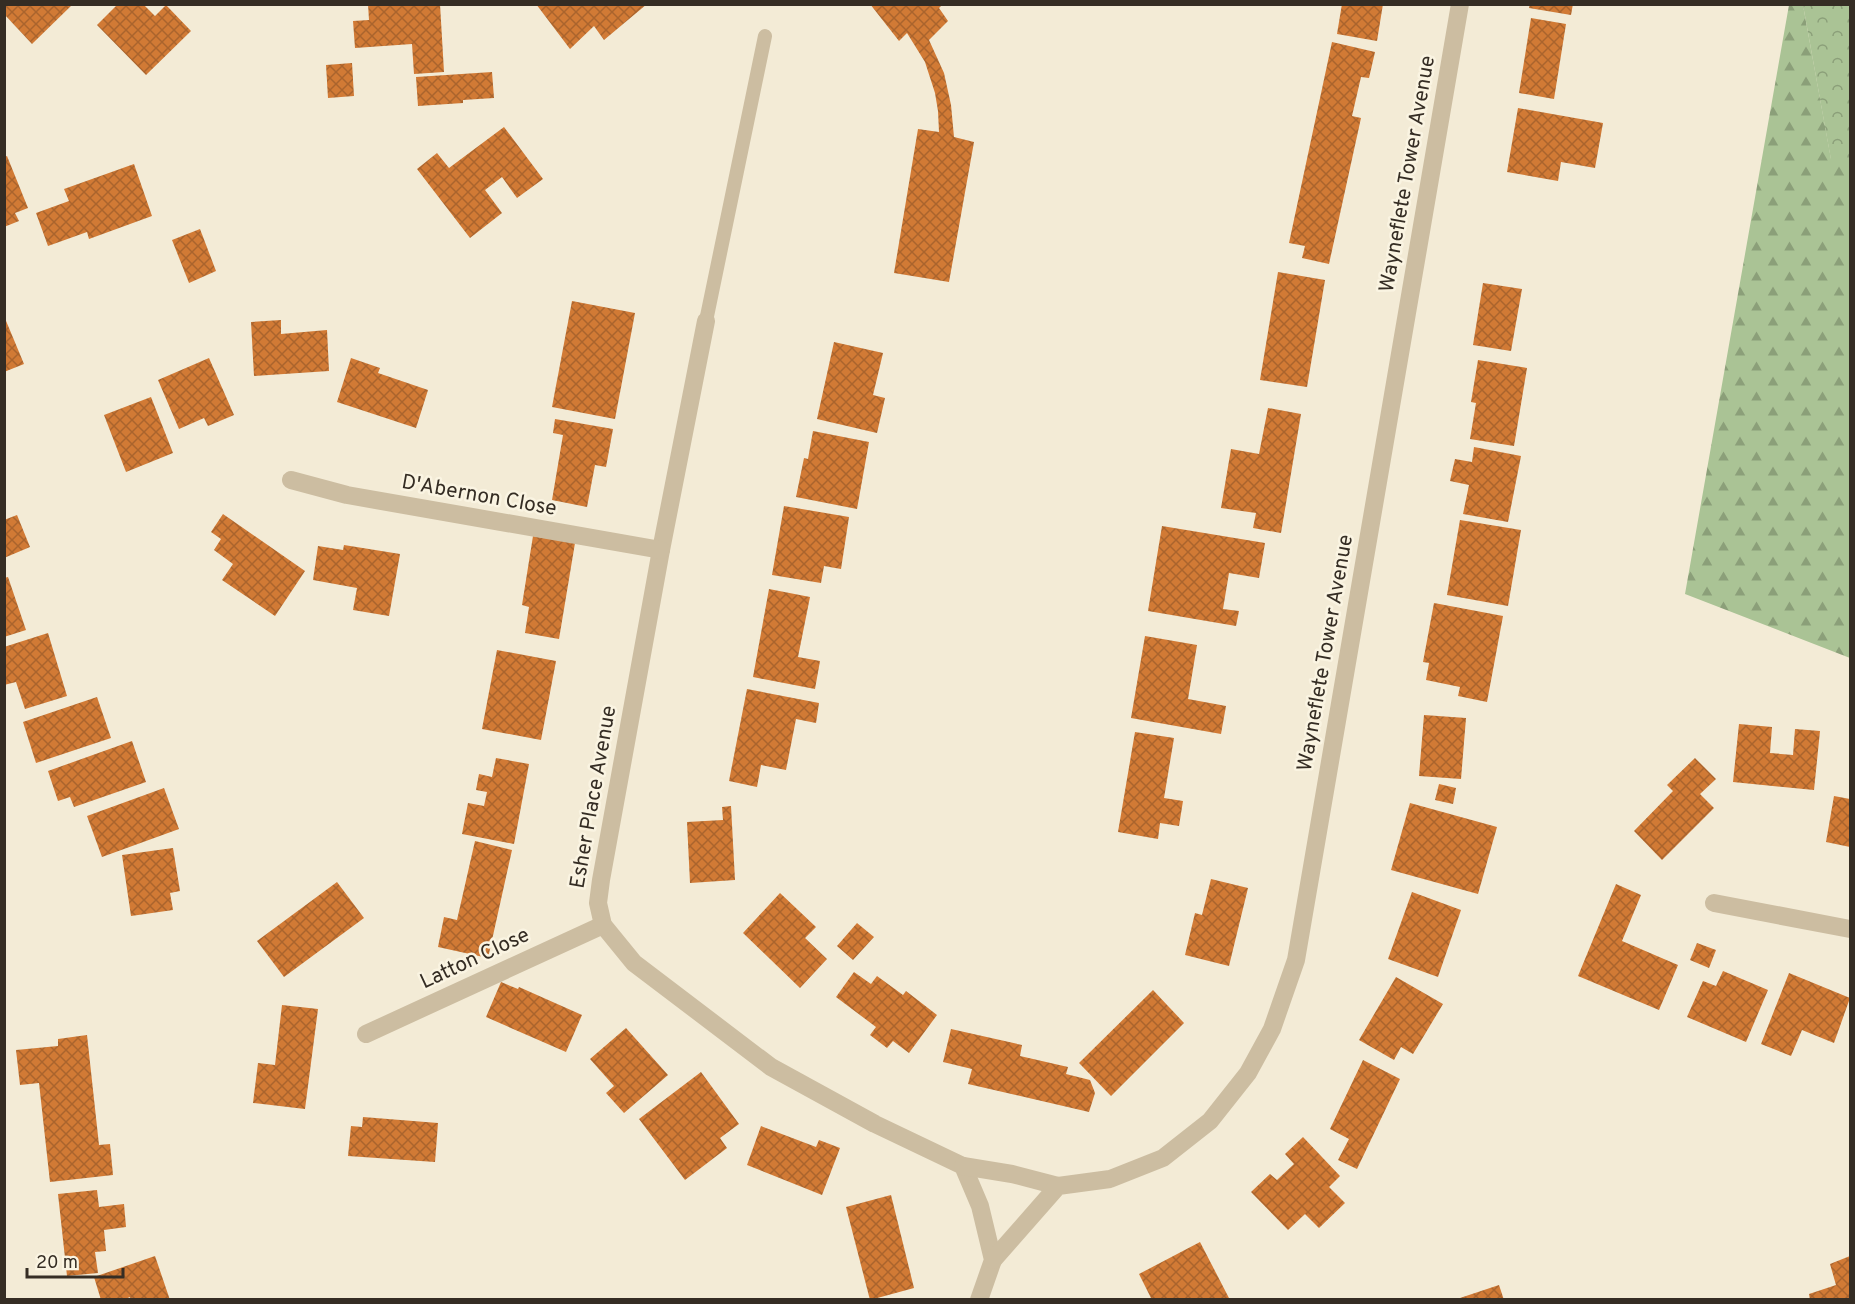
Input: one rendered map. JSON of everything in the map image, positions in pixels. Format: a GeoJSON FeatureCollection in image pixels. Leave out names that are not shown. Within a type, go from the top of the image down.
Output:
{"type":"FeatureCollection","features":[{"type":"Feature","properties":{"kind":"street","name":"Wayneflete Tower Avenue"},"geometry":{"type":"LineString","coordinates":[[963,1166],[1012,1174],[1058,1186],[1110,1179],[1163,1158],[1210,1121],[1248,1073],[1272,1029],[1296,960],[1460,4]]}},
{"type":"Feature","properties":{"kind":"street","name":"Esher Place Avenue"},"geometry":{"type":"LineString","coordinates":[[603,925],[598,903],[601,880],[661,550],[706,321]]}},
{"type":"Feature","properties":{"kind":"street","name":"D'Abernon Close"},"geometry":{"type":"LineString","coordinates":[[291,480],[347,495],[661,550]]}},
{"type":"Feature","properties":{"kind":"street"},"geometry":{"type":"LineString","coordinates":[[1714,903],[1851,929]]}},
{"type":"Feature","properties":{"kind":"street"},"geometry":{"type":"LineString","coordinates":[[603,925],[634,963],[771,1067],[875,1124],[963,1166],[980,1206],[993,1260]]}},
{"type":"Feature","properties":{"kind":"street","name":"Latton Close"},"geometry":{"type":"LineString","coordinates":[[366,1034],[603,925]]}},
{"type":"Feature","properties":{"kind":"street"},"geometry":{"type":"LineString","coordinates":[[979,1299],[993,1260],[1058,1186]]}},
{"type":"Feature","properties":{"kind":"lane"},"geometry":{"type":"LineString","coordinates":[[706,321],[765,36]]}},
{"type":"Feature","properties":{"kind":"green space"},"geometry":{"type":"Polygon","coordinates":[[[1789,5],[1803,5],[1831,159],[1850,159],[1850,658],[1685,594],[1789,5]]]}},
{"type":"Feature","properties":{"kind":"green space"},"geometry":{"type":"Polygon","coordinates":[[[1803,5],[1850,5],[1850,159],[1831,160],[1803,5]]]}},
{"type":"Feature","properties":{"kind":"building"},"geometry":{"type":"Polygon","coordinates":[[[4,4],[73,4],[32,44],[4,14],[4,4]]]}},
{"type":"Feature","properties":{"kind":"building"},"geometry":{"type":"Polygon","coordinates":[[[118,4],[143,4],[155,16],[166,5],[191,31],[146,75],[97,25],[118,4]]]}},
{"type":"Feature","properties":{"kind":"building"},"geometry":{"type":"Polygon","coordinates":[[[368,4],[440,4],[444,72],[414,74],[412,44],[355,48],[353,21],[369,20],[368,4]]]}},
{"type":"Feature","properties":{"kind":"building"},"geometry":{"type":"Polygon","coordinates":[[[536,4],[647,4],[604,40],[594,26],[570,49],[536,4]]]}},
{"type":"Feature","properties":{"kind":"building"},"geometry":{"type":"Polygon","coordinates":[[[870,4],[943,4],[939,8],[948,21],[929,40],[944,73],[951,105],[954,137],[974,142],[949,282],[894,273],[918,129],[939,132],[938,111],[925,62],[907,33],[899,41],[870,4]]]}},
{"type":"Feature","properties":{"kind":"building"},"geometry":{"type":"Polygon","coordinates":[[[1342,4],[1383,4],[1377,41],[1337,34],[1342,4]]]}},
{"type":"Feature","properties":{"kind":"building"},"geometry":{"type":"Polygon","coordinates":[[[1530,4],[1573,4],[1571,15],[1529,8],[1530,4]]]}},
{"type":"Feature","properties":{"kind":"building"},"geometry":{"type":"Polygon","coordinates":[[[1531,18],[1566,24],[1554,99],[1519,93],[1531,18]]]}},
{"type":"Feature","properties":{"kind":"building"},"geometry":{"type":"Polygon","coordinates":[[[1332,42],[1375,52],[1369,78],[1361,77],[1352,116],[1361,118],[1329,264],[1302,258],[1305,246],[1289,243],[1332,42]]]}},
{"type":"Feature","properties":{"kind":"building"},"geometry":{"type":"Polygon","coordinates":[[[352,63],[354,96],[328,98],[326,65],[352,63]]]}},
{"type":"Feature","properties":{"kind":"building"},"geometry":{"type":"Polygon","coordinates":[[[492,72],[494,98],[418,106],[416,77],[492,72]]]}},
{"type":"Feature","properties":{"kind":"building"},"geometry":{"type":"Polygon","coordinates":[[[1518,108],[1603,123],[1595,168],[1561,162],[1558,181],[1507,172],[1518,108]]]}},
{"type":"Feature","properties":{"kind":"building"},"geometry":{"type":"Polygon","coordinates":[[[504,127],[543,179],[517,198],[502,177],[485,190],[502,213],[470,238],[417,169],[437,153],[449,168],[504,127]]]}},
{"type":"Feature","properties":{"kind":"building"},"geometry":{"type":"Polygon","coordinates":[[[7,156],[28,208],[15,213],[19,221],[4,227],[4,157],[7,156]]]}},
{"type":"Feature","properties":{"kind":"building"},"geometry":{"type":"Polygon","coordinates":[[[134,164],[152,216],[89,239],[87,232],[48,246],[36,213],[69,201],[64,189],[134,164]]]}},
{"type":"Feature","properties":{"kind":"building"},"geometry":{"type":"Polygon","coordinates":[[[200,229],[216,271],[189,283],[172,240],[200,229]]]}},
{"type":"Feature","properties":{"kind":"building"},"geometry":{"type":"Polygon","coordinates":[[[1278,272],[1325,280],[1307,387],[1260,380],[1278,272]]]}},
{"type":"Feature","properties":{"kind":"building"},"geometry":{"type":"Polygon","coordinates":[[[1483,283],[1522,289],[1511,351],[1473,345],[1483,283]]]}},
{"type":"Feature","properties":{"kind":"building"},"geometry":{"type":"Polygon","coordinates":[[[572,301],[635,313],[615,419],[552,407],[572,301]]]}},
{"type":"Feature","properties":{"kind":"building"},"geometry":{"type":"Polygon","coordinates":[[[4,316],[24,364],[4,372],[4,316]]]}},
{"type":"Feature","properties":{"kind":"building"},"geometry":{"type":"Polygon","coordinates":[[[281,320],[281,334],[327,330],[329,371],[254,376],[251,322],[281,320]]]}},
{"type":"Feature","properties":{"kind":"building"},"geometry":{"type":"Polygon","coordinates":[[[834,342],[883,353],[873,395],[885,398],[877,433],[817,419],[834,342]]]}},
{"type":"Feature","properties":{"kind":"building"},"geometry":{"type":"Polygon","coordinates":[[[209,358],[234,415],[208,426],[204,418],[179,429],[158,380],[209,358]]]}},
{"type":"Feature","properties":{"kind":"building"},"geometry":{"type":"Polygon","coordinates":[[[351,358],[380,368],[378,373],[428,390],[416,428],[337,402],[351,358]]]}},
{"type":"Feature","properties":{"kind":"building"},"geometry":{"type":"Polygon","coordinates":[[[1478,360],[1527,368],[1514,446],[1470,439],[1476,403],[1471,402],[1478,360]]]}},
{"type":"Feature","properties":{"kind":"building"},"geometry":{"type":"Polygon","coordinates":[[[151,397],[173,453],[126,472],[104,415],[151,397]]]}},
{"type":"Feature","properties":{"kind":"building"},"geometry":{"type":"Polygon","coordinates":[[[1268,408],[1301,414],[1281,533],[1253,528],[1256,513],[1221,508],[1231,449],[1259,454],[1268,408]]]}},
{"type":"Feature","properties":{"kind":"building"},"geometry":{"type":"Polygon","coordinates":[[[555,419],[613,429],[606,467],[595,465],[587,507],[552,500],[563,435],[553,433],[555,419]]]}},
{"type":"Feature","properties":{"kind":"building"},"geometry":{"type":"Polygon","coordinates":[[[813,431],[869,442],[857,509],[796,497],[804,458],[808,459],[813,431]]]}},
{"type":"Feature","properties":{"kind":"building"},"geometry":{"type":"Polygon","coordinates":[[[1474,447],[1521,456],[1508,522],[1463,514],[1469,485],[1450,481],[1455,459],[1472,462],[1474,447]]]}},
{"type":"Feature","properties":{"kind":"building"},"geometry":{"type":"Polygon","coordinates":[[[784,506],[849,517],[841,569],[824,566],[821,583],[772,575],[784,506]]]}},
{"type":"Feature","properties":{"kind":"building"},"geometry":{"type":"Polygon","coordinates":[[[223,514],[305,571],[275,616],[222,580],[233,564],[214,550],[221,539],[211,532],[223,514]]]}},
{"type":"Feature","properties":{"kind":"building"},"geometry":{"type":"Polygon","coordinates":[[[17,515],[30,547],[4,558],[4,520],[17,515]]]}},
{"type":"Feature","properties":{"kind":"building"},"geometry":{"type":"Polygon","coordinates":[[[1460,520],[1521,530],[1508,606],[1447,595],[1460,520]]]}},
{"type":"Feature","properties":{"kind":"building"},"geometry":{"type":"Polygon","coordinates":[[[1162,526],[1265,543],[1259,578],[1229,573],[1223,609],[1239,611],[1236,626],[1148,611],[1162,526]]]}},
{"type":"Feature","properties":{"kind":"building"},"geometry":{"type":"Polygon","coordinates":[[[533,536],[575,543],[559,639],[525,633],[529,607],[522,605],[533,536]]]}},
{"type":"Feature","properties":{"kind":"building"},"geometry":{"type":"Polygon","coordinates":[[[344,545],[400,554],[389,616],[353,610],[357,588],[313,580],[318,546],[343,550],[344,545]]]}},
{"type":"Feature","properties":{"kind":"building"},"geometry":{"type":"Polygon","coordinates":[[[8,577],[26,630],[4,637],[4,578],[8,577]]]}},
{"type":"Feature","properties":{"kind":"building"},"geometry":{"type":"Polygon","coordinates":[[[769,589],[810,597],[798,657],[820,661],[815,689],[753,677],[769,589]]]}},
{"type":"Feature","properties":{"kind":"building"},"geometry":{"type":"Polygon","coordinates":[[[1434,603],[1503,616],[1487,702],[1458,696],[1460,687],[1426,680],[1429,663],[1423,662],[1434,603]]]}},
{"type":"Feature","properties":{"kind":"building"},"geometry":{"type":"Polygon","coordinates":[[[48,633],[67,696],[25,709],[16,682],[4,685],[4,647],[48,633]]]}},
{"type":"Feature","properties":{"kind":"building"},"geometry":{"type":"Polygon","coordinates":[[[1145,636],[1197,645],[1188,699],[1226,706],[1221,734],[1131,718],[1145,636]]]}},
{"type":"Feature","properties":{"kind":"building"},"geometry":{"type":"Polygon","coordinates":[[[497,650],[556,661],[541,740],[482,729],[497,650]]]}},
{"type":"Feature","properties":{"kind":"building"},"geometry":{"type":"Polygon","coordinates":[[[747,689],[819,703],[816,723],[796,719],[786,770],[761,765],[757,787],[729,781],[747,689]]]}},
{"type":"Feature","properties":{"kind":"building"},"geometry":{"type":"Polygon","coordinates":[[[97,697],[111,738],[36,763],[23,722],[97,697]]]}},
{"type":"Feature","properties":{"kind":"building"},"geometry":{"type":"Polygon","coordinates":[[[1424,715],[1466,718],[1461,779],[1419,776],[1424,715]]]}},
{"type":"Feature","properties":{"kind":"building"},"geometry":{"type":"Polygon","coordinates":[[[1739,724],[1772,727],[1770,753],[1793,755],[1795,729],[1820,731],[1814,790],[1733,782],[1739,724]]]}},
{"type":"Feature","properties":{"kind":"building"},"geometry":{"type":"Polygon","coordinates":[[[1135,732],[1174,738],[1164,798],[1183,801],[1179,826],[1160,823],[1158,839],[1118,832],[1135,732]]]}},
{"type":"Feature","properties":{"kind":"building"},"geometry":{"type":"Polygon","coordinates":[[[132,741],[146,782],[74,807],[70,797],[58,801],[48,771],[132,741]]]}},
{"type":"Feature","properties":{"kind":"building"},"geometry":{"type":"Polygon","coordinates":[[[496,758],[529,764],[514,844],[462,834],[468,803],[484,806],[487,792],[476,790],[479,774],[492,777],[496,758]]]}},
{"type":"Feature","properties":{"kind":"building"},"geometry":{"type":"Polygon","coordinates":[[[1695,758],[1716,779],[1700,794],[1714,808],[1662,860],[1634,831],[1673,791],[1667,785],[1695,758]]]}},
{"type":"Feature","properties":{"kind":"building"},"geometry":{"type":"Polygon","coordinates":[[[1439,784],[1456,788],[1453,804],[1435,800],[1439,784]]]}},
{"type":"Feature","properties":{"kind":"building"},"geometry":{"type":"Polygon","coordinates":[[[164,788],[179,829],[102,857],[87,816],[164,788]]]}},
{"type":"Feature","properties":{"kind":"building"},"geometry":{"type":"Polygon","coordinates":[[[1834,796],[1850,799],[1850,847],[1826,842],[1834,796]]]}},
{"type":"Feature","properties":{"kind":"building"},"geometry":{"type":"Polygon","coordinates":[[[1410,803],[1497,827],[1478,894],[1391,870],[1410,803]]]}},
{"type":"Feature","properties":{"kind":"building"},"geometry":{"type":"Polygon","coordinates":[[[731,806],[735,880],[690,883],[687,822],[723,820],[722,807],[731,806]]]}},
{"type":"Feature","properties":{"kind":"building"},"geometry":{"type":"Polygon","coordinates":[[[475,841],[512,850],[488,958],[438,947],[444,917],[457,920],[475,841]]]}},
{"type":"Feature","properties":{"kind":"building"},"geometry":{"type":"Polygon","coordinates":[[[173,848],[180,891],[170,893],[173,910],[131,916],[122,855],[173,848]]]}},
{"type":"Feature","properties":{"kind":"building"},"geometry":{"type":"Polygon","coordinates":[[[1211,879],[1248,888],[1229,966],[1185,955],[1195,913],[1202,915],[1211,879]]]}},
{"type":"Feature","properties":{"kind":"building"},"geometry":{"type":"Polygon","coordinates":[[[337,882],[364,918],[284,977],[257,941],[337,882]]]}},
{"type":"Feature","properties":{"kind":"building"},"geometry":{"type":"Polygon","coordinates":[[[1616,884],[1641,895],[1622,941],[1678,965],[1659,1010],[1578,976],[1616,884]]]}},
{"type":"Feature","properties":{"kind":"building"},"geometry":{"type":"Polygon","coordinates":[[[1412,892],[1461,910],[1438,977],[1388,959],[1412,892]]]}},
{"type":"Feature","properties":{"kind":"building"},"geometry":{"type":"Polygon","coordinates":[[[780,893],[816,927],[805,938],[827,959],[800,988],[743,933],[780,893]]]}},
{"type":"Feature","properties":{"kind":"building"},"geometry":{"type":"Polygon","coordinates":[[[857,923],[874,937],[853,960],[837,946],[857,923]]]}},
{"type":"Feature","properties":{"kind":"building"},"geometry":{"type":"Polygon","coordinates":[[[1697,943],[1716,950],[1709,968],[1690,960],[1697,943]]]}},
{"type":"Feature","properties":{"kind":"building"},"geometry":{"type":"Polygon","coordinates":[[[1723,971],[1768,990],[1746,1042],[1687,1017],[1703,981],[1716,986],[1723,971]]]}},
{"type":"Feature","properties":{"kind":"building"},"geometry":{"type":"Polygon","coordinates":[[[854,972],[871,984],[877,976],[903,995],[906,991],[937,1015],[909,1053],[893,1041],[887,1048],[870,1035],[876,1027],[836,997],[854,972]]]}},
{"type":"Feature","properties":{"kind":"building"},"geometry":{"type":"Polygon","coordinates":[[[1789,973],[1850,998],[1834,1043],[1802,1030],[1791,1056],[1761,1044],[1789,973]]]}},
{"type":"Feature","properties":{"kind":"building"},"geometry":{"type":"Polygon","coordinates":[[[1396,977],[1443,1004],[1413,1054],[1401,1047],[1394,1060],[1359,1040],[1396,977]]]}},
{"type":"Feature","properties":{"kind":"building"},"geometry":{"type":"Polygon","coordinates":[[[501,982],[518,989],[519,987],[582,1015],[566,1052],[486,1017],[501,982]]]}},
{"type":"Feature","properties":{"kind":"building"},"geometry":{"type":"Polygon","coordinates":[[[1153,990],[1184,1023],[1111,1096],[1079,1063],[1153,990]]]}},
{"type":"Feature","properties":{"kind":"building"},"geometry":{"type":"Polygon","coordinates":[[[282,1005],[318,1009],[305,1109],[253,1103],[258,1063],[275,1065],[282,1005]]]}},
{"type":"Feature","properties":{"kind":"building"},"geometry":{"type":"Polygon","coordinates":[[[626,1028],[668,1075],[624,1113],[606,1093],[614,1086],[590,1059],[626,1028]]]}},
{"type":"Feature","properties":{"kind":"building"},"geometry":{"type":"Polygon","coordinates":[[[951,1029],[1022,1045],[1020,1056],[1068,1067],[1066,1074],[1090,1080],[1095,1093],[1089,1112],[968,1084],[972,1069],[943,1062],[951,1029]]]}},
{"type":"Feature","properties":{"kind":"building"},"geometry":{"type":"Polygon","coordinates":[[[87,1035],[99,1145],[110,1144],[113,1175],[50,1182],[39,1083],[20,1085],[16,1050],[58,1046],[58,1039],[87,1035]]]}},
{"type":"Feature","properties":{"kind":"building"},"geometry":{"type":"Polygon","coordinates":[[[1363,1060],[1400,1079],[1357,1169],[1338,1160],[1349,1139],[1330,1129],[1363,1060]]]}},
{"type":"Feature","properties":{"kind":"building"},"geometry":{"type":"Polygon","coordinates":[[[701,1072],[739,1124],[720,1138],[727,1148],[685,1180],[639,1119],[701,1072]]]}},
{"type":"Feature","properties":{"kind":"building"},"geometry":{"type":"Polygon","coordinates":[[[363,1117],[438,1123],[435,1162],[348,1156],[351,1126],[362,1127],[363,1117]]]}},
{"type":"Feature","properties":{"kind":"building"},"geometry":{"type":"Polygon","coordinates":[[[761,1126],[816,1147],[819,1140],[840,1148],[822,1195],[747,1165],[761,1126]]]}},
{"type":"Feature","properties":{"kind":"building"},"geometry":{"type":"Polygon","coordinates":[[[1303,1137],[1340,1176],[1329,1187],[1345,1203],[1319,1228],[1305,1214],[1288,1230],[1251,1192],[1270,1174],[1277,1180],[1294,1164],[1285,1154],[1303,1137]]]}},
{"type":"Feature","properties":{"kind":"building"},"geometry":{"type":"Polygon","coordinates":[[[97,1190],[99,1207],[124,1204],[126,1227],[104,1230],[106,1251],[95,1252],[98,1273],[67,1276],[58,1194],[97,1190]]]}},
{"type":"Feature","properties":{"kind":"building"},"geometry":{"type":"Polygon","coordinates":[[[891,1195],[914,1288],[870,1300],[846,1207],[891,1195]]]}},
{"type":"Feature","properties":{"kind":"building"},"geometry":{"type":"Polygon","coordinates":[[[1200,1242],[1230,1300],[1152,1300],[1139,1274],[1200,1242]]]}},
{"type":"Feature","properties":{"kind":"building"},"geometry":{"type":"Polygon","coordinates":[[[155,1256],[170,1300],[131,1300],[130,1297],[123,1300],[101,1300],[94,1277],[155,1256]]]}},
{"type":"Feature","properties":{"kind":"building"},"geometry":{"type":"Polygon","coordinates":[[[1850,1256],[1850,1300],[1810,1300],[1809,1294],[1836,1285],[1830,1264],[1850,1256]]]}},
{"type":"Feature","properties":{"kind":"building"},"geometry":{"type":"Polygon","coordinates":[[[1499,1285],[1504,1300],[1457,1300],[1457,1299],[1499,1285]]]}}]}
